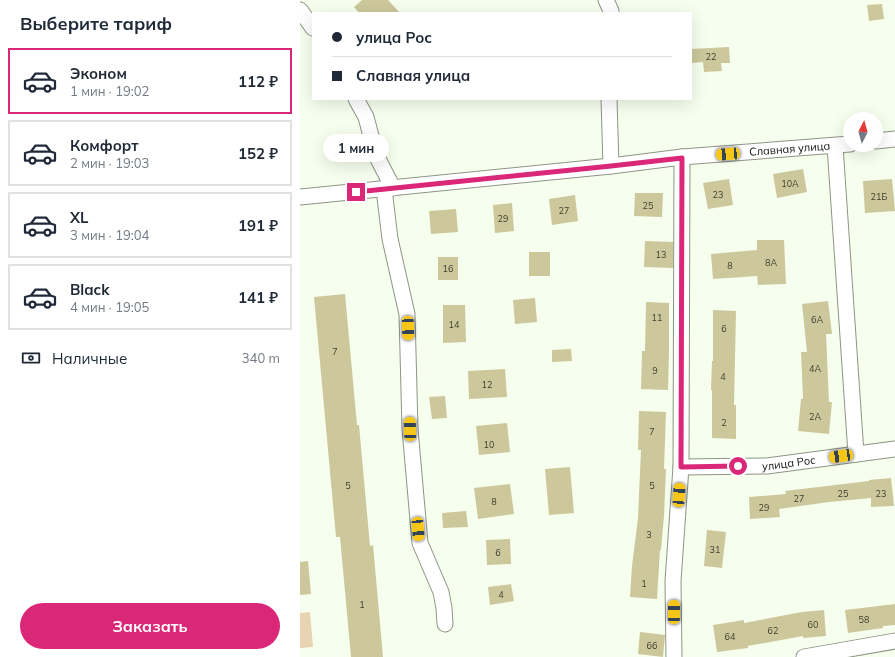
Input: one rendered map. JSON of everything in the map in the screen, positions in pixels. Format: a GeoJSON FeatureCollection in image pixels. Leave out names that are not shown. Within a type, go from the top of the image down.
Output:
{"type":"FeatureCollection","features":[{"type":"Feature","properties":{"kind":"street"},"geometry":{"type":"LineString","coordinates":[[606,0],[611,12]]}},
{"type":"Feature","properties":{"kind":"street"},"geometry":{"type":"LineString","coordinates":[[300,10],[312,27]]}},
{"type":"Feature","properties":{"kind":"street"},"geometry":{"type":"LineString","coordinates":[[357,100],[366,117],[376,155],[389,188],[390,239],[407,314],[410,429],[420,543],[441,592],[445,624]]}},
{"type":"Feature","properties":{"kind":"street"},"geometry":{"type":"LineString","coordinates":[[609,100],[611,166]]}},
{"type":"Feature","properties":{"kind":"street"},"geometry":{"type":"LineString","coordinates":[[883,140],[895,139]]}},
{"type":"Feature","properties":{"kind":"street","name":"Славная улица"},"geometry":{"type":"LineString","coordinates":[[300,197],[682,158],[843,145]]}},
{"type":"Feature","properties":{"kind":"street"},"geometry":{"type":"LineString","coordinates":[[835,146],[856,454]]}},
{"type":"Feature","properties":{"kind":"street"},"geometry":{"type":"LineString","coordinates":[[674,657],[674,582],[681,467],[682,158]]}},
{"type":"Feature","properties":{"kind":"street","name":"улица Рос"},"geometry":{"type":"LineString","coordinates":[[681,467],[767,466],[895,449]]}},
{"type":"Feature","properties":{"kind":"street"},"geometry":{"type":"LineString","coordinates":[[804,657],[895,641]]}},
{"type":"Feature","properties":{"kind":"shaded area"},"geometry":{"type":"Polygon","coordinates":[[[310,612],[313,647],[300,648],[300,613],[310,612]]]}},
{"type":"Feature","properties":{"kind":"building"},"geometry":{"type":"Polygon","coordinates":[[[362,0],[388,0],[399,12],[358,12],[354,7],[362,0]]]}},
{"type":"Feature","properties":{"kind":"building"},"geometry":{"type":"Polygon","coordinates":[[[882,4],[884,19],[869,21],[867,5],[882,4]]]}},
{"type":"Feature","properties":{"kind":"building"},"geometry":{"type":"Polygon","coordinates":[[[729,47],[730,63],[721,63],[722,71],[704,72],[703,62],[692,63],[692,49],[729,47]]]}},
{"type":"Feature","properties":{"kind":"building"},"geometry":{"type":"Polygon","coordinates":[[[803,169],[807,192],[777,198],[773,174],[803,169]]]}},
{"type":"Feature","properties":{"kind":"building"},"geometry":{"type":"Polygon","coordinates":[[[729,179],[733,205],[708,209],[703,183],[729,179]]]}},
{"type":"Feature","properties":{"kind":"building"},"geometry":{"type":"Polygon","coordinates":[[[892,179],[895,211],[865,213],[863,181],[892,179]]]}},
{"type":"Feature","properties":{"kind":"building"},"geometry":{"type":"Polygon","coordinates":[[[635,193],[663,193],[662,217],[634,216],[635,193]]]}},
{"type":"Feature","properties":{"kind":"building"},"geometry":{"type":"Polygon","coordinates":[[[575,195],[578,221],[552,225],[549,199],[575,195]]]}},
{"type":"Feature","properties":{"kind":"building"},"geometry":{"type":"Polygon","coordinates":[[[512,203],[514,231],[495,233],[493,205],[512,203]]]}},
{"type":"Feature","properties":{"kind":"building"},"geometry":{"type":"Polygon","coordinates":[[[456,209],[458,232],[431,234],[429,211],[456,209]]]}},
{"type":"Feature","properties":{"kind":"building"},"geometry":{"type":"Polygon","coordinates":[[[757,240],[784,240],[786,284],[758,285],[757,276],[713,279],[711,254],[757,250],[757,240]]]}},
{"type":"Feature","properties":{"kind":"building"},"geometry":{"type":"Polygon","coordinates":[[[645,241],[673,242],[673,268],[644,267],[645,241]]]}},
{"type":"Feature","properties":{"kind":"building"},"geometry":{"type":"Polygon","coordinates":[[[529,252],[550,252],[550,276],[529,276],[529,252]]]}},
{"type":"Feature","properties":{"kind":"building"},"geometry":{"type":"Polygon","coordinates":[[[438,257],[458,257],[458,280],[438,280],[438,257]]]}},
{"type":"Feature","properties":{"kind":"building"},"geometry":{"type":"Polygon","coordinates":[[[345,294],[370,546],[373,545],[383,657],[351,657],[340,537],[336,537],[314,297],[345,294]]]}},
{"type":"Feature","properties":{"kind":"building"},"geometry":{"type":"Polygon","coordinates":[[[535,298],[537,322],[515,324],[513,300],[535,298]]]}},
{"type":"Feature","properties":{"kind":"building"},"geometry":{"type":"Polygon","coordinates":[[[828,301],[832,334],[826,334],[829,402],[832,402],[829,434],[798,431],[801,399],[803,399],[801,352],[807,352],[802,304],[828,301]]]}},
{"type":"Feature","properties":{"kind":"building"},"geometry":{"type":"Polygon","coordinates":[[[646,302],[669,303],[668,390],[641,389],[642,351],[645,351],[646,302]]]}},
{"type":"Feature","properties":{"kind":"building"},"geometry":{"type":"Polygon","coordinates":[[[443,305],[465,305],[466,342],[443,343],[443,305]]]}},
{"type":"Feature","properties":{"kind":"building"},"geometry":{"type":"Polygon","coordinates":[[[713,310],[736,311],[734,405],[736,405],[736,439],[712,438],[711,390],[713,361],[713,310]]]}},
{"type":"Feature","properties":{"kind":"building"},"geometry":{"type":"Polygon","coordinates":[[[571,349],[572,361],[552,362],[552,350],[571,349]]]}},
{"type":"Feature","properties":{"kind":"building"},"geometry":{"type":"Polygon","coordinates":[[[505,369],[507,397],[469,399],[468,371],[505,369]]]}},
{"type":"Feature","properties":{"kind":"building"},"geometry":{"type":"Polygon","coordinates":[[[445,396],[447,418],[432,419],[429,397],[445,396]]]}},
{"type":"Feature","properties":{"kind":"building"},"geometry":{"type":"Polygon","coordinates":[[[639,411],[666,412],[664,516],[657,599],[630,597],[638,518],[641,450],[638,450],[639,411]]]}},
{"type":"Feature","properties":{"kind":"building"},"geometry":{"type":"Polygon","coordinates":[[[507,423],[510,452],[479,455],[476,426],[507,423]]]}},
{"type":"Feature","properties":{"kind":"building"},"geometry":{"type":"Polygon","coordinates":[[[570,467],[574,513],[549,515],[545,469],[570,467]]]}},
{"type":"Feature","properties":{"kind":"building"},"geometry":{"type":"Polygon","coordinates":[[[891,478],[894,506],[871,507],[871,498],[779,509],[780,517],[750,519],[749,497],[786,494],[785,491],[891,478]]]}},
{"type":"Feature","properties":{"kind":"building"},"geometry":{"type":"Polygon","coordinates":[[[510,484],[514,514],[478,519],[474,488],[510,484]]]}},
{"type":"Feature","properties":{"kind":"building"},"geometry":{"type":"Polygon","coordinates":[[[466,511],[468,527],[443,528],[442,513],[466,511]]]}},
{"type":"Feature","properties":{"kind":"building"},"geometry":{"type":"Polygon","coordinates":[[[707,530],[726,532],[722,568],[704,566],[707,530]]]}},
{"type":"Feature","properties":{"kind":"building"},"geometry":{"type":"Polygon","coordinates":[[[510,539],[511,564],[487,565],[486,540],[510,539]]]}},
{"type":"Feature","properties":{"kind":"building"},"geometry":{"type":"Polygon","coordinates":[[[308,561],[311,594],[300,595],[300,562],[308,561]]]}},
{"type":"Feature","properties":{"kind":"building"},"geometry":{"type":"Polygon","coordinates":[[[511,584],[514,601],[490,605],[488,587],[511,584]]]}},
{"type":"Feature","properties":{"kind":"building"},"geometry":{"type":"Polygon","coordinates":[[[895,604],[895,625],[848,633],[845,610],[895,604]]]}},
{"type":"Feature","properties":{"kind":"building"},"geometry":{"type":"Polygon","coordinates":[[[824,610],[826,636],[803,638],[803,636],[748,646],[748,648],[717,652],[713,625],[744,620],[744,623],[802,612],[824,610]]]}},
{"type":"Feature","properties":{"kind":"building"},"geometry":{"type":"Polygon","coordinates":[[[640,632],[665,635],[663,657],[638,654],[640,632]]]}},
{"type":"Feature","properties":{"kind":"route"},"geometry":{"type":"LineString","coordinates":[[356,192],[682,158],[681,467],[738,466]]}}]}
